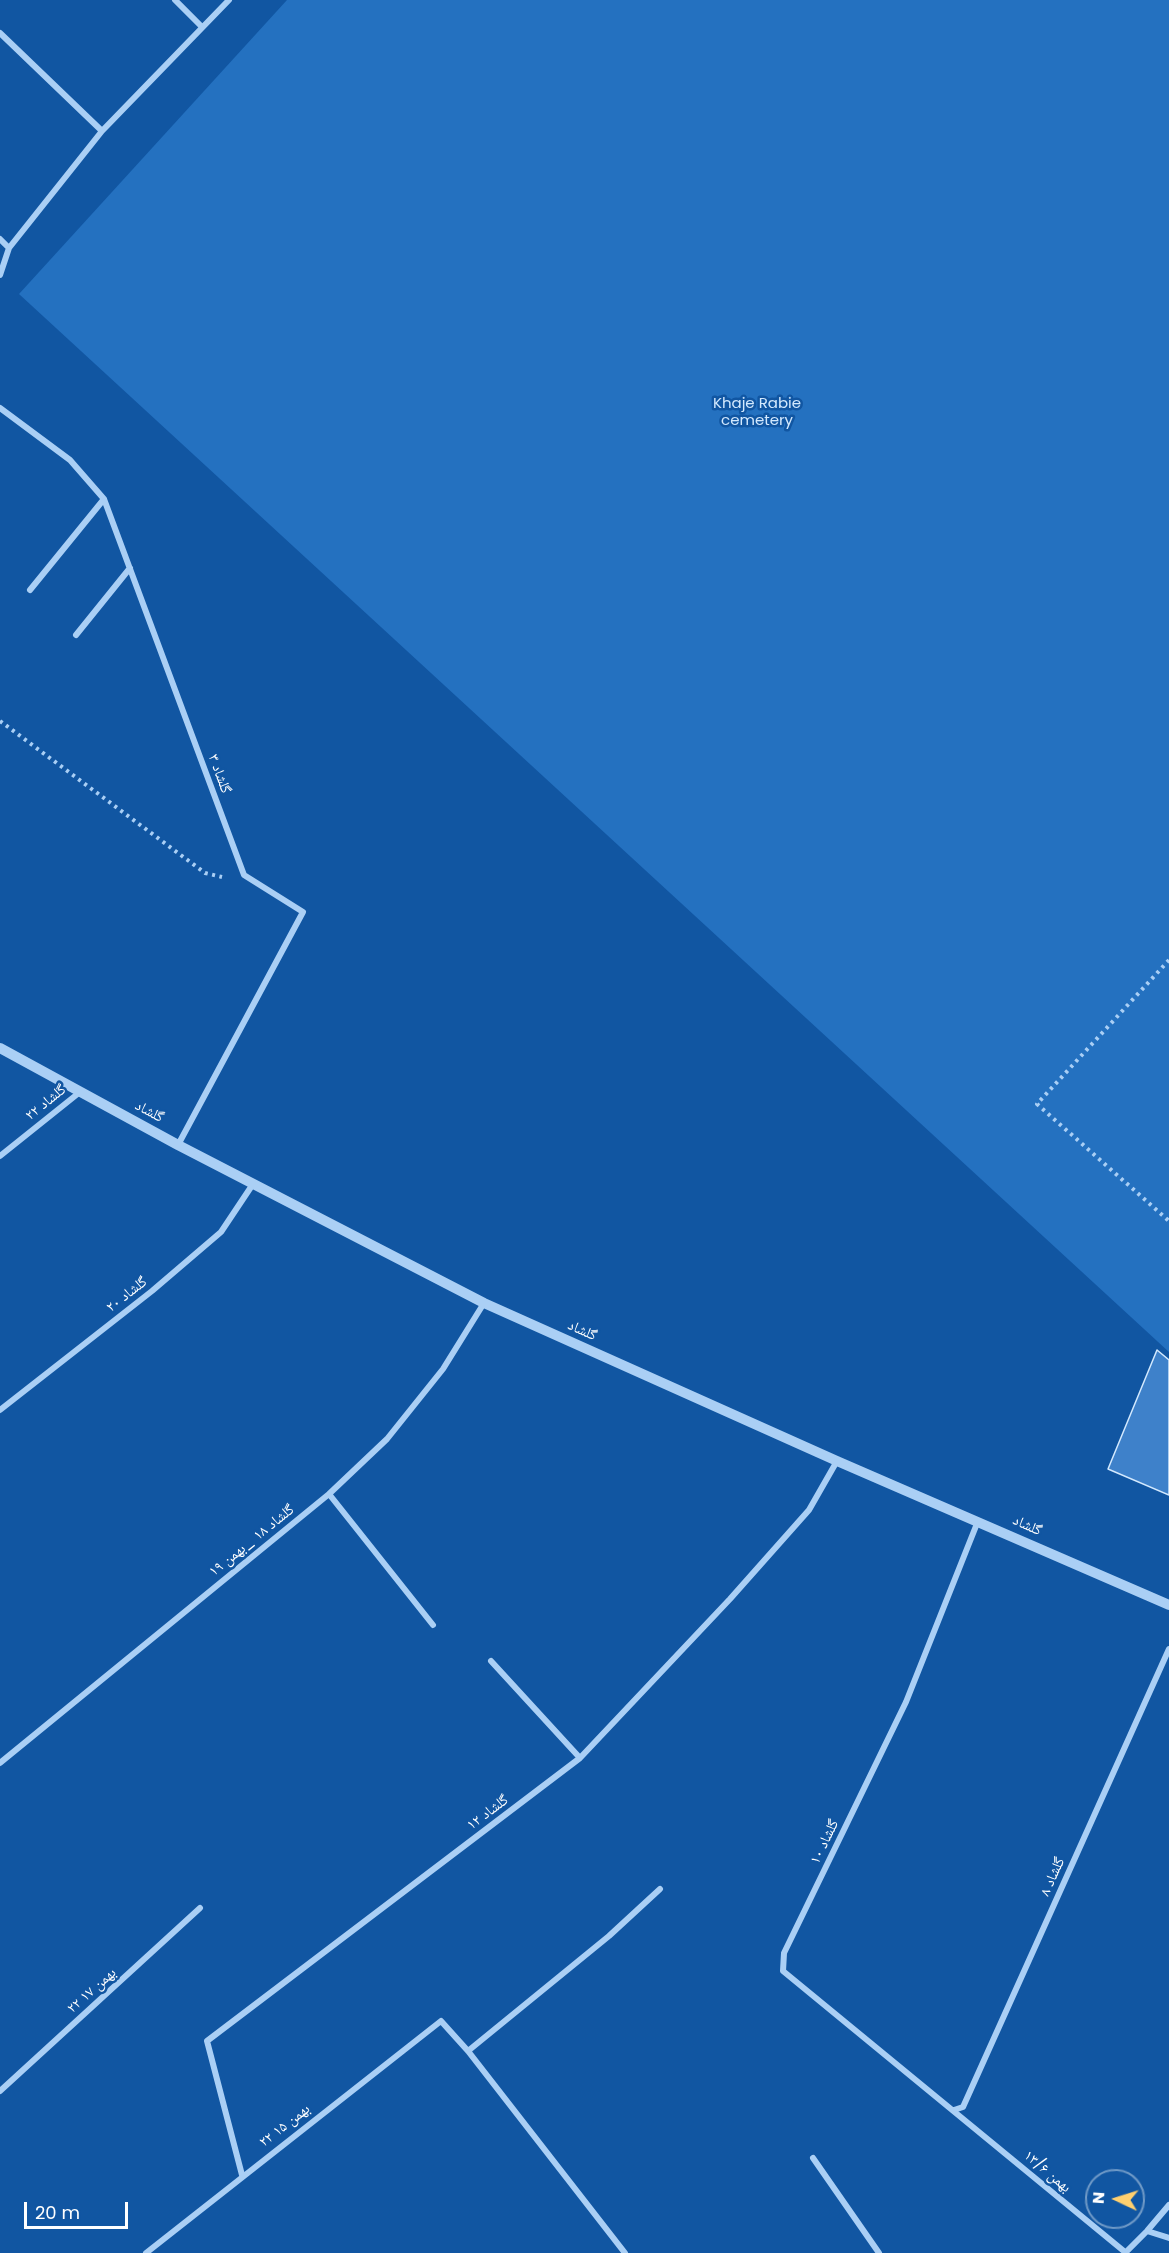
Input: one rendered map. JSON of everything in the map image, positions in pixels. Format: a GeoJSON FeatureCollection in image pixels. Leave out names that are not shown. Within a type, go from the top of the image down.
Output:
{"type":"FeatureCollection","features":[{"type":"Feature","properties":{"kind":"street"},"geometry":{"type":"LineString","coordinates":[[175,0],[202,27]]}},
{"type":"Feature","properties":{"kind":"street"},"geometry":{"type":"LineString","coordinates":[[0,275],[9,248],[102,130],[229,0]]}},
{"type":"Feature","properties":{"kind":"street"},"geometry":{"type":"LineString","coordinates":[[0,33],[102,130]]}},
{"type":"Feature","properties":{"kind":"street"},"geometry":{"type":"LineString","coordinates":[[0,239],[9,248]]}},
{"type":"Feature","properties":{"kind":"street","name":"گلشاد ۳"},"geometry":{"type":"LineString","coordinates":[[0,408],[70,460],[104,499],[244,875]]}},
{"type":"Feature","properties":{"kind":"street"},"geometry":{"type":"LineString","coordinates":[[30,590],[104,499]]}},
{"type":"Feature","properties":{"kind":"street"},"geometry":{"type":"LineString","coordinates":[[76,635],[130,568]]}},
{"type":"Feature","properties":{"kind":"street"},"geometry":{"type":"LineString","coordinates":[[178,1144],[303,912],[244,875]]}},
{"type":"Feature","properties":{"kind":"street","name":"گلشاد"},"geometry":{"type":"LineString","coordinates":[[0,1048],[253,1184],[484,1303],[837,1461],[1169,1605]]}},
{"type":"Feature","properties":{"kind":"street","name":"گلشاد ۲۲"},"geometry":{"type":"LineString","coordinates":[[0,1156],[80,1092]]}},
{"type":"Feature","properties":{"kind":"street","name":"گلشاد ۲۰"},"geometry":{"type":"LineString","coordinates":[[0,1410],[152,1291],[221,1232],[253,1184]]}},
{"type":"Feature","properties":{"kind":"street","name":"گلشاد ۱۸ _بهمن ۱۹"},"geometry":{"type":"LineString","coordinates":[[0,1763],[329,1494],[387,1439],[443,1369],[484,1303]]}},
{"type":"Feature","properties":{"kind":"street","name":"گلشاد ۱۲"},"geometry":{"type":"LineString","coordinates":[[242,2175],[207,2041],[580,1758],[730,1599],[809,1510],[837,1461]]}},
{"type":"Feature","properties":{"kind":"street"},"geometry":{"type":"LineString","coordinates":[[329,1494],[434,1625]]}},
{"type":"Feature","properties":{"kind":"street","name":"گلشاد ۱۰"},"geometry":{"type":"LineString","coordinates":[[954,2110],[783,1971],[784,1953],[906,1702],[978,1521]]}},
{"type":"Feature","properties":{"kind":"street","name":"گلشاد ۸"},"geometry":{"type":"LineString","coordinates":[[954,2110],[963,2107],[1169,1648]]}},
{"type":"Feature","properties":{"kind":"street"},"geometry":{"type":"LineString","coordinates":[[491,1661],[580,1758]]}},
{"type":"Feature","properties":{"kind":"street"},"geometry":{"type":"LineString","coordinates":[[625,2253],[468,2051],[609,1936],[660,1889]]}},
{"type":"Feature","properties":{"kind":"street","name":"۲۲ بهمن ۱۷"},"geometry":{"type":"LineString","coordinates":[[0,2091],[200,1908]]}},
{"type":"Feature","properties":{"kind":"street","name":"۲۲ بهمن ۱۵"},"geometry":{"type":"LineString","coordinates":[[146,2253],[242,2175],[441,2021],[468,2051]]}},
{"type":"Feature","properties":{"kind":"street","name":"بهمن ۱۳/۶"},"geometry":{"type":"LineString","coordinates":[[954,2110],[1125,2253]]}},
{"type":"Feature","properties":{"kind":"street"},"geometry":{"type":"LineString","coordinates":[[813,2158],[879,2253]]}},
{"type":"Feature","properties":{"kind":"street"},"geometry":{"type":"LineString","coordinates":[[1125,2253],[1169,2205]]}},
{"type":"Feature","properties":{"kind":"street"},"geometry":{"type":"LineString","coordinates":[[1147,2231],[1169,2238]]}},
{"type":"Feature","properties":{"kind":"path"},"geometry":{"type":"LineString","coordinates":[[0,721],[206,873],[220,877],[244,875]]}},
{"type":"Feature","properties":{"kind":"path"},"geometry":{"type":"LineString","coordinates":[[1169,960],[1037,1104],[1169,1221]]}},
{"type":"Feature","properties":{"kind":"green space","name":"Khaje Rabie cemetery"},"geometry":{"type":"Polygon","coordinates":[[[287,0],[1169,0],[1169,1352],[19,294],[287,0]]]}},
{"type":"Feature","properties":{"kind":"building"},"geometry":{"type":"Polygon","coordinates":[[[1157,1350],[1169,1360],[1169,1495],[1108,1469],[1157,1350]]]}}]}
